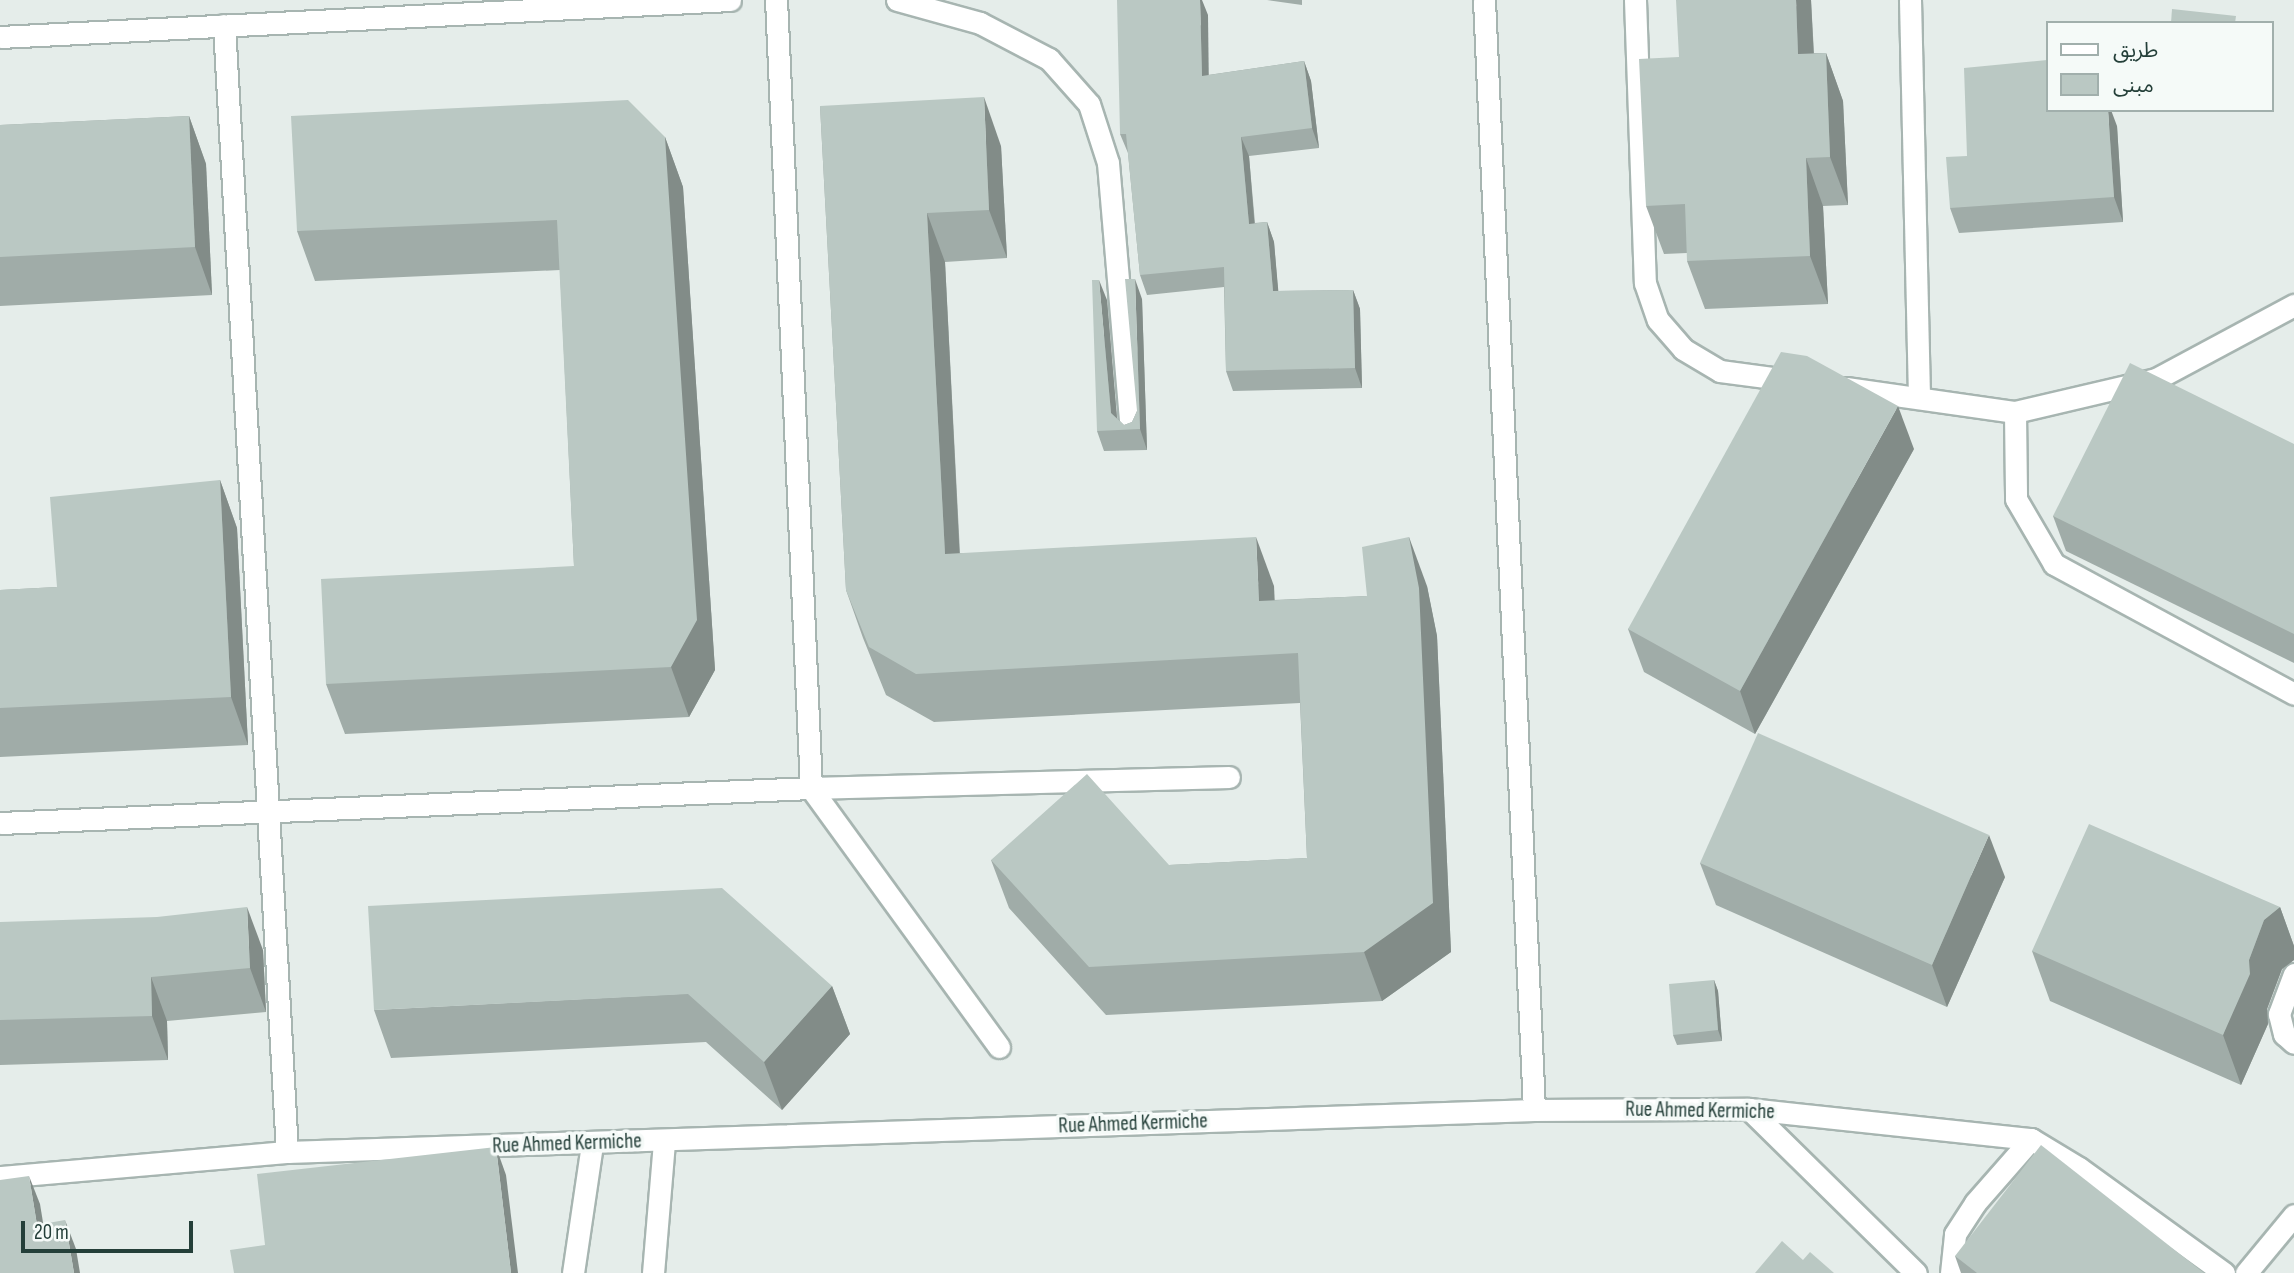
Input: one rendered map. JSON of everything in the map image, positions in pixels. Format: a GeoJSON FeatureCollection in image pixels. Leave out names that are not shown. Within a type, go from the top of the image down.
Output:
{"type":"FeatureCollection","features":[{"type":"Feature","properties":{"kind":"street"},"geometry":{"type":"LineString","coordinates":[[0,37],[730,0]]}},
{"type":"Feature","properties":{"kind":"street"},"geometry":{"type":"LineString","coordinates":[[776,0],[811,788],[999,1048]]}},
{"type":"Feature","properties":{"kind":"street"},"geometry":{"type":"LineString","coordinates":[[897,0],[980,23],[1049,58],[1088,104],[1108,163],[1131,432]]}},
{"type":"Feature","properties":{"kind":"street"},"geometry":{"type":"LineString","coordinates":[[1484,0],[1534,1110]]}},
{"type":"Feature","properties":{"kind":"street"},"geometry":{"type":"LineString","coordinates":[[1634,0],[1645,283],[1658,320],[1683,349],[1720,371],[2015,412],[2156,379],[2294,305]]}},
{"type":"Feature","properties":{"kind":"street"},"geometry":{"type":"LineString","coordinates":[[1910,0],[1919,398]]}},
{"type":"Feature","properties":{"kind":"street"},"geometry":{"type":"LineString","coordinates":[[224,25],[270,809],[287,1152]]}},
{"type":"Feature","properties":{"kind":"street"},"geometry":{"type":"LineString","coordinates":[[2015,412],[2016,499],[2054,564],[2294,694]]}},
{"type":"Feature","properties":{"kind":"street"},"geometry":{"type":"LineString","coordinates":[[0,823],[270,809],[811,788],[1228,777]]}},
{"type":"Feature","properties":{"kind":"street"},"geometry":{"type":"LineString","coordinates":[[2294,974],[2279,1014],[2284,1034],[2294,1043]]}},
{"type":"Feature","properties":{"kind":"street"},"geometry":{"type":"LineString","coordinates":[[1749,1109],[1916,1273]]}},
{"type":"Feature","properties":{"kind":"street","name":"Rue Ahmed Kermiche"},"geometry":{"type":"LineString","coordinates":[[0,1177],[287,1152],[592,1144],[1534,1110],[1749,1109],[2031,1139],[2079,1168],[2224,1273]]}},
{"type":"Feature","properties":{"kind":"street"},"geometry":{"type":"LineString","coordinates":[[1951,1273],[1955,1234],[1975,1202],[2031,1139]]}},
{"type":"Feature","properties":{"kind":"street"},"geometry":{"type":"LineString","coordinates":[[653,1273],[664,1141]]}},
{"type":"Feature","properties":{"kind":"street"},"geometry":{"type":"LineString","coordinates":[[573,1273],[592,1144]]}},
{"type":"Feature","properties":{"kind":"street"},"geometry":{"type":"LineString","coordinates":[[2246,1273],[2294,1215]]}},
{"type":"Feature","properties":{"kind":"building"},"geometry":{"type":"Polygon","coordinates":[[[1117,0],[1200,0],[1202,76],[1304,61],[1312,128],[1241,137],[1249,224],[1267,222],[1273,291],[1353,290],[1355,368],[1226,371],[1224,267],[1140,275],[1126,134],[1120,134],[1117,0]]]}},
{"type":"Feature","properties":{"kind":"building"},"geometry":{"type":"Polygon","coordinates":[[[1676,0],[1796,0],[1798,54],[1826,53],[1830,157],[1806,158],[1810,256],[1687,261],[1685,204],[1646,206],[1639,59],[1679,57],[1676,0]]]}},
{"type":"Feature","properties":{"kind":"building"},"geometry":{"type":"Polygon","coordinates":[[[2172,9],[2236,16],[2235,21],[2171,21],[2172,9]]]}},
{"type":"Feature","properties":{"kind":"building"},"geometry":{"type":"Polygon","coordinates":[[[2046,60],[2046,112],[2108,112],[2114,197],[1950,208],[1946,157],[1967,156],[1964,68],[2046,60]]]}},
{"type":"Feature","properties":{"kind":"building"},"geometry":{"type":"Polygon","coordinates":[[[984,97],[989,210],[927,213],[945,554],[1256,537],[1259,601],[1367,596],[1362,547],[1409,537],[1419,588],[1433,903],[1364,952],[1089,967],[991,860],[1087,774],[1169,865],[1307,858],[1298,653],[916,674],[869,647],[846,590],[820,106],[984,97]]]}},
{"type":"Feature","properties":{"kind":"building"},"geometry":{"type":"Polygon","coordinates":[[[628,100],[665,137],[697,620],[671,667],[326,684],[321,579],[574,566],[557,220],[297,231],[291,116],[628,100]]]}},
{"type":"Feature","properties":{"kind":"building"},"geometry":{"type":"Polygon","coordinates":[[[189,116],[195,247],[0,257],[0,125],[189,116]]]}},
{"type":"Feature","properties":{"kind":"building"},"geometry":{"type":"Polygon","coordinates":[[[1125,279],[1135,279],[1140,429],[1097,431],[1092,280],[1099,280],[1111,413],[1124,425],[1132,422],[1137,411],[1125,279]]]}},
{"type":"Feature","properties":{"kind":"building"},"geometry":{"type":"Polygon","coordinates":[[[1781,352],[1807,356],[1898,406],[1740,691],[1628,629],[1781,352]]]}},
{"type":"Feature","properties":{"kind":"building"},"geometry":{"type":"Polygon","coordinates":[[[2130,363],[2294,444],[2294,634],[2053,516],[2130,363]]]}},
{"type":"Feature","properties":{"kind":"building"},"geometry":{"type":"Polygon","coordinates":[[[220,480],[231,697],[0,708],[0,590],[57,587],[50,497],[220,480]]]}},
{"type":"Feature","properties":{"kind":"building"},"geometry":{"type":"Polygon","coordinates":[[[1758,733],[1989,835],[1932,965],[1700,863],[1758,733]]]}},
{"type":"Feature","properties":{"kind":"building"},"geometry":{"type":"Polygon","coordinates":[[[2089,824],[2280,907],[2264,920],[2249,960],[2250,974],[2223,1035],[2032,951],[2089,824]]]}},
{"type":"Feature","properties":{"kind":"building"},"geometry":{"type":"Polygon","coordinates":[[[722,888],[832,986],[764,1062],[688,994],[374,1010],[368,906],[722,888]]]}},
{"type":"Feature","properties":{"kind":"building"},"geometry":{"type":"Polygon","coordinates":[[[247,907],[250,968],[151,977],[152,1016],[0,1020],[0,922],[157,917],[247,907]]]}},
{"type":"Feature","properties":{"kind":"building"},"geometry":{"type":"Polygon","coordinates":[[[1714,980],[1718,1030],[1673,1035],[1669,984],[1714,980]]]}},
{"type":"Feature","properties":{"kind":"building"},"geometry":{"type":"Polygon","coordinates":[[[2041,1145],[2204,1273],[1977,1273],[1955,1256],[2041,1145]]]}},
{"type":"Feature","properties":{"kind":"building"},"geometry":{"type":"Polygon","coordinates":[[[496,1147],[511,1273],[234,1273],[230,1250],[265,1245],[257,1174],[496,1147]]]}},
{"type":"Feature","properties":{"kind":"building"},"geometry":{"type":"Polygon","coordinates":[[[29,1176],[37,1225],[65,1220],[74,1273],[0,1273],[0,1180],[29,1176]]]}},
{"type":"Feature","properties":{"kind":"building"},"geometry":{"type":"Polygon","coordinates":[[[1782,1241],[1803,1260],[1810,1252],[1834,1273],[1755,1273],[1782,1241]]]}}]}
